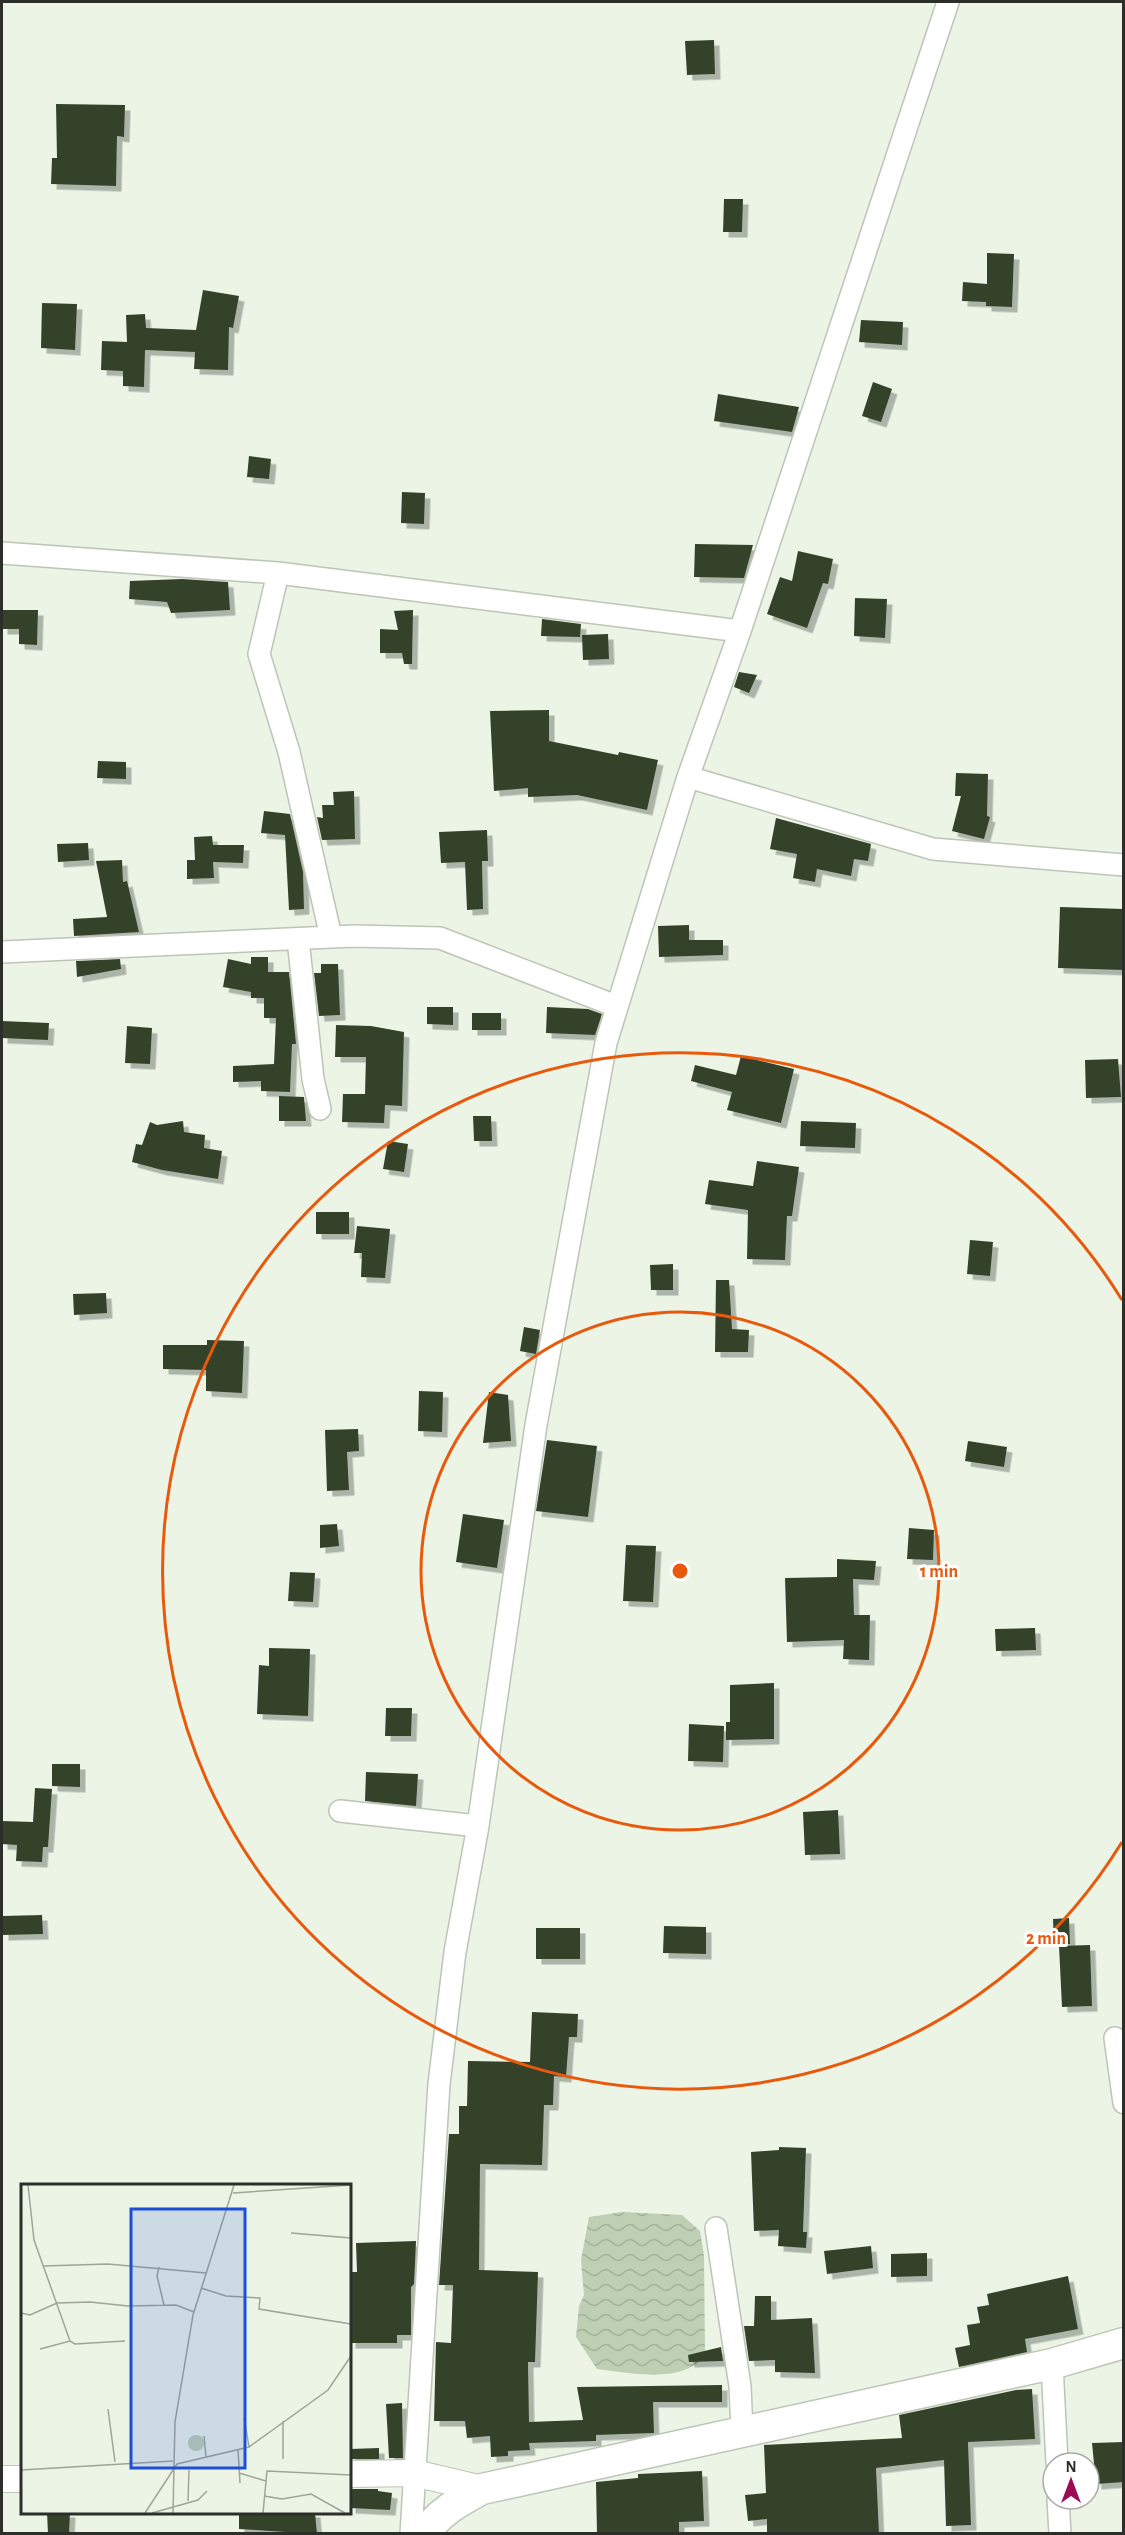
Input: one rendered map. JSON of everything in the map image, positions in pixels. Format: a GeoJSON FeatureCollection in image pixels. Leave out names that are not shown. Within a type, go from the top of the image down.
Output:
{"type":"FeatureCollection","features":[{"type":"Feature","properties":{"kind":"main road"},"geometry":{"type":"LineString","coordinates":[[424,2534],[432,2522],[454,2505],[482,2489],[1052,2364],[1124,2343]]}},
{"type":"Feature","properties":{"kind":"street"},"geometry":{"type":"LineString","coordinates":[[411,2534],[439,2084],[455,1952],[478,1826],[538,1414],[606,1043],[688,777],[740,631],[948,2]]}},
{"type":"Feature","properties":{"kind":"street"},"geometry":{"type":"LineString","coordinates":[[2,553],[278,573],[740,631]]}},
{"type":"Feature","properties":{"kind":"street"},"geometry":{"type":"LineString","coordinates":[[278,573],[259,654],[289,752],[331,937]]}},
{"type":"Feature","properties":{"kind":"street"},"geometry":{"type":"LineString","coordinates":[[688,777],[933,849],[1124,865]]}},
{"type":"Feature","properties":{"kind":"street"},"geometry":{"type":"LineString","coordinates":[[2,952],[331,937],[440,938],[616,1006]]}},
{"type":"Feature","properties":{"kind":"street"},"geometry":{"type":"LineString","coordinates":[[298,939],[313,1079],[320,1109]]}},
{"type":"Feature","properties":{"kind":"street"},"geometry":{"type":"LineString","coordinates":[[340,1811],[478,1826]]}},
{"type":"Feature","properties":{"kind":"street"},"geometry":{"type":"LineString","coordinates":[[1115,2038],[1124,2103]]}},
{"type":"Feature","properties":{"kind":"street"},"geometry":{"type":"LineString","coordinates":[[716,2228],[740,2386],[742,2432]]}},
{"type":"Feature","properties":{"kind":"street"},"geometry":{"type":"LineString","coordinates":[[1052,2364],[1056,2451]]}},
{"type":"Feature","properties":{"kind":"street"},"geometry":{"type":"LineString","coordinates":[[351,2474],[414,2473],[482,2489]]}},
{"type":"Feature","properties":{"kind":"street"},"geometry":{"type":"LineString","coordinates":[[2,2479],[21,2479]]}},
{"type":"Feature","properties":{"kind":"street"},"geometry":{"type":"LineString","coordinates":[[1059,2511],[1060,2534]]}},
{"type":"Feature","properties":{"kind":"water"},"geometry":{"type":"Polygon","coordinates":[[[622,2212],[682,2215],[700,2231],[704,2256],[705,2356],[695,2365],[683,2370],[655,2375],[597,2369],[576,2337],[579,2306],[584,2295],[581,2260],[589,2217],[622,2212]]]}},
{"type":"Feature","properties":{"kind":"building"},"geometry":{"type":"Polygon","coordinates":[[[714,40],[715,74],[687,75],[685,41],[714,40]]]}},
{"type":"Feature","properties":{"kind":"building"},"geometry":{"type":"Polygon","coordinates":[[[56,104],[125,105],[124,137],[117,136],[116,186],[51,184],[52,158],[57,158],[56,104]]]}},
{"type":"Feature","properties":{"kind":"building"},"geometry":{"type":"Polygon","coordinates":[[[724,199],[743,199],[742,232],[723,232],[724,199]]]}},
{"type":"Feature","properties":{"kind":"building"},"geometry":{"type":"Polygon","coordinates":[[[987,253],[1014,254],[1012,307],[986,306],[986,302],[962,301],[963,282],[987,284],[987,253]]]}},
{"type":"Feature","properties":{"kind":"building"},"geometry":{"type":"Polygon","coordinates":[[[203,290],[239,296],[233,328],[229,327],[228,370],[194,369],[195,352],[145,350],[144,387],[123,386],[123,371],[101,370],[102,341],[127,342],[126,315],[145,314],[146,328],[196,330],[203,290]]]}},
{"type":"Feature","properties":{"kind":"building"},"geometry":{"type":"Polygon","coordinates":[[[42,303],[77,304],[75,350],[41,348],[42,303]]]}},
{"type":"Feature","properties":{"kind":"building"},"geometry":{"type":"Polygon","coordinates":[[[861,320],[903,322],[902,345],[859,342],[861,320]]]}},
{"type":"Feature","properties":{"kind":"building"},"geometry":{"type":"Polygon","coordinates":[[[873,382],[892,389],[881,422],[862,416],[873,382]]]}},
{"type":"Feature","properties":{"kind":"building"},"geometry":{"type":"Polygon","coordinates":[[[718,394],[799,407],[792,432],[714,421],[718,394]]]}},
{"type":"Feature","properties":{"kind":"building"},"geometry":{"type":"Polygon","coordinates":[[[249,456],[271,459],[269,479],[247,477],[249,456]]]}},
{"type":"Feature","properties":{"kind":"building"},"geometry":{"type":"Polygon","coordinates":[[[402,492],[425,493],[424,524],[401,523],[402,492]]]}},
{"type":"Feature","properties":{"kind":"building"},"geometry":{"type":"Polygon","coordinates":[[[695,544],[753,545],[744,578],[694,577],[695,544]]]}},
{"type":"Feature","properties":{"kind":"building"},"geometry":{"type":"Polygon","coordinates":[[[798,551],[833,559],[828,584],[823,583],[807,628],[767,614],[780,577],[792,581],[798,551]]]}},
{"type":"Feature","properties":{"kind":"building"},"geometry":{"type":"Polygon","coordinates":[[[182,579],[228,582],[230,610],[171,613],[167,602],[129,599],[130,581],[182,579]]]}},
{"type":"Feature","properties":{"kind":"building"},"geometry":{"type":"Polygon","coordinates":[[[855,598],[887,599],[885,638],[854,636],[855,598]]]}},
{"type":"Feature","properties":{"kind":"building"},"geometry":{"type":"Polygon","coordinates":[[[2,610],[38,610],[37,645],[19,644],[19,629],[2,629],[2,610]]]}},
{"type":"Feature","properties":{"kind":"building"},"geometry":{"type":"Polygon","coordinates":[[[413,610],[412,664],[404,664],[402,653],[380,653],[380,629],[398,630],[394,611],[413,610]]]}},
{"type":"Feature","properties":{"kind":"building"},"geometry":{"type":"Polygon","coordinates":[[[542,619],[581,624],[580,637],[541,636],[542,619]]]}},
{"type":"Feature","properties":{"kind":"building"},"geometry":{"type":"Polygon","coordinates":[[[608,634],[609,659],[583,660],[582,635],[608,634]]]}},
{"type":"Feature","properties":{"kind":"building"},"geometry":{"type":"Polygon","coordinates":[[[739,672],[757,675],[749,693],[734,687],[739,672]]]}},
{"type":"Feature","properties":{"kind":"building"},"geometry":{"type":"Polygon","coordinates":[[[549,710],[549,741],[618,755],[619,752],[658,760],[647,810],[577,795],[528,797],[528,788],[494,791],[490,711],[549,710]]]}},
{"type":"Feature","properties":{"kind":"building"},"geometry":{"type":"Polygon","coordinates":[[[98,761],[126,762],[126,779],[97,778],[98,761]]]}},
{"type":"Feature","properties":{"kind":"building"},"geometry":{"type":"Polygon","coordinates":[[[956,773],[988,774],[987,816],[990,817],[984,839],[952,831],[961,796],[955,796],[956,773]]]}},
{"type":"Feature","properties":{"kind":"building"},"geometry":{"type":"Polygon","coordinates":[[[354,791],[355,839],[322,840],[317,817],[323,818],[322,805],[334,805],[333,792],[354,791]]]}},
{"type":"Feature","properties":{"kind":"building"},"geometry":{"type":"Polygon","coordinates":[[[264,811],[290,814],[303,872],[304,909],[289,910],[285,835],[261,833],[264,811]]]}},
{"type":"Feature","properties":{"kind":"building"},"geometry":{"type":"Polygon","coordinates":[[[776,818],[871,844],[868,861],[854,859],[851,876],[817,869],[815,882],[793,878],[797,854],[770,849],[776,818]]]}},
{"type":"Feature","properties":{"kind":"building"},"geometry":{"type":"Polygon","coordinates":[[[487,830],[488,861],[482,861],[483,909],[467,910],[465,862],[441,863],[439,832],[487,830]]]}},
{"type":"Feature","properties":{"kind":"building"},"geometry":{"type":"Polygon","coordinates":[[[212,836],[213,845],[244,845],[243,863],[213,862],[214,878],[187,879],[187,860],[195,860],[194,837],[212,836]]]}},
{"type":"Feature","properties":{"kind":"building"},"geometry":{"type":"Polygon","coordinates":[[[88,843],[89,860],[58,862],[57,844],[88,843]]]}},
{"type":"Feature","properties":{"kind":"building"},"geometry":{"type":"Polygon","coordinates":[[[122,860],[123,882],[127,881],[139,932],[74,936],[73,919],[107,917],[96,861],[122,860]]]}},
{"type":"Feature","properties":{"kind":"building"},"geometry":{"type":"Polygon","coordinates":[[[1060,907],[1124,909],[1124,970],[1058,968],[1060,907]]]}},
{"type":"Feature","properties":{"kind":"building"},"geometry":{"type":"Polygon","coordinates":[[[689,925],[689,940],[723,940],[723,955],[659,957],[658,926],[689,925]]]}},
{"type":"Feature","properties":{"kind":"building"},"geometry":{"type":"Polygon","coordinates":[[[251,957],[268,957],[268,972],[289,972],[296,1044],[292,1044],[290,1092],[261,1091],[261,1081],[233,1082],[233,1066],[274,1064],[276,1018],[264,1018],[264,998],[251,998],[251,992],[223,987],[228,959],[251,964],[251,957]]]}},
{"type":"Feature","properties":{"kind":"building"},"geometry":{"type":"Polygon","coordinates":[[[120,959],[121,969],[77,977],[76,961],[120,959]]]}},
{"type":"Feature","properties":{"kind":"building"},"geometry":{"type":"Polygon","coordinates":[[[321,964],[338,964],[340,1015],[319,1016],[314,973],[321,973],[321,964]]]}},
{"type":"Feature","properties":{"kind":"building"},"geometry":{"type":"Polygon","coordinates":[[[427,1007],[453,1007],[453,1025],[427,1024],[427,1007]]]}},
{"type":"Feature","properties":{"kind":"building"},"geometry":{"type":"Polygon","coordinates":[[[547,1007],[588,1009],[602,1014],[595,1035],[546,1033],[547,1007]]]}},
{"type":"Feature","properties":{"kind":"building"},"geometry":{"type":"Polygon","coordinates":[[[472,1013],[501,1013],[501,1030],[472,1030],[472,1013]]]}},
{"type":"Feature","properties":{"kind":"building"},"geometry":{"type":"Polygon","coordinates":[[[2,1021],[49,1023],[48,1040],[2,1038],[2,1021]]]}},
{"type":"Feature","properties":{"kind":"building"},"geometry":{"type":"Polygon","coordinates":[[[336,1025],[371,1026],[404,1032],[402,1106],[385,1105],[384,1123],[342,1122],[343,1094],[365,1094],[366,1057],[335,1057],[336,1025]]]}},
{"type":"Feature","properties":{"kind":"building"},"geometry":{"type":"Polygon","coordinates":[[[127,1026],[152,1028],[150,1064],[125,1063],[127,1026]]]}},
{"type":"Feature","properties":{"kind":"building"},"geometry":{"type":"Polygon","coordinates":[[[741,1056],[794,1069],[781,1123],[727,1110],[732,1092],[691,1081],[695,1065],[736,1075],[741,1056]]]}},
{"type":"Feature","properties":{"kind":"building"},"geometry":{"type":"Polygon","coordinates":[[[1118,1059],[1121,1097],[1086,1098],[1085,1060],[1118,1059]]]}},
{"type":"Feature","properties":{"kind":"building"},"geometry":{"type":"Polygon","coordinates":[[[279,1096],[304,1097],[306,1121],[279,1121],[279,1096]]]}},
{"type":"Feature","properties":{"kind":"building"},"geometry":{"type":"Polygon","coordinates":[[[473,1116],[491,1116],[492,1141],[474,1141],[473,1116]]]}},
{"type":"Feature","properties":{"kind":"building"},"geometry":{"type":"Polygon","coordinates":[[[183,1121],[184,1132],[205,1135],[204,1148],[222,1151],[218,1179],[162,1170],[132,1162],[136,1144],[142,1145],[150,1122],[157,1125],[183,1121]]]}},
{"type":"Feature","properties":{"kind":"building"},"geometry":{"type":"Polygon","coordinates":[[[801,1121],[856,1123],[855,1148],[800,1146],[801,1121]]]}},
{"type":"Feature","properties":{"kind":"building"},"geometry":{"type":"Polygon","coordinates":[[[388,1141],[408,1144],[404,1172],[383,1169],[388,1141]]]}},
{"type":"Feature","properties":{"kind":"building"},"geometry":{"type":"Polygon","coordinates":[[[757,1161],[799,1167],[792,1216],[787,1216],[785,1260],[747,1259],[748,1210],[705,1204],[709,1180],[753,1186],[757,1161]]]}},
{"type":"Feature","properties":{"kind":"building"},"geometry":{"type":"Polygon","coordinates":[[[316,1212],[349,1212],[349,1234],[316,1234],[316,1212]]]}},
{"type":"Feature","properties":{"kind":"building"},"geometry":{"type":"Polygon","coordinates":[[[357,1226],[390,1229],[385,1278],[361,1277],[362,1253],[354,1253],[357,1226]]]}},
{"type":"Feature","properties":{"kind":"building"},"geometry":{"type":"Polygon","coordinates":[[[970,1240],[993,1242],[990,1276],[967,1274],[970,1240]]]}},
{"type":"Feature","properties":{"kind":"building"},"geometry":{"type":"Polygon","coordinates":[[[673,1264],[673,1290],[651,1290],[650,1265],[673,1264]]]}},
{"type":"Feature","properties":{"kind":"building"},"geometry":{"type":"Polygon","coordinates":[[[716,1280],[729,1280],[732,1329],[749,1330],[748,1352],[715,1352],[716,1280]]]}},
{"type":"Feature","properties":{"kind":"building"},"geometry":{"type":"Polygon","coordinates":[[[106,1293],[107,1313],[74,1315],[73,1294],[106,1293]]]}},
{"type":"Feature","properties":{"kind":"building"},"geometry":{"type":"Polygon","coordinates":[[[524,1327],[540,1330],[536,1354],[520,1351],[524,1327]]]}},
{"type":"Feature","properties":{"kind":"building"},"geometry":{"type":"Polygon","coordinates":[[[207,1340],[244,1341],[242,1393],[206,1391],[206,1370],[163,1369],[163,1345],[207,1345],[207,1340]]]}},
{"type":"Feature","properties":{"kind":"building"},"geometry":{"type":"Polygon","coordinates":[[[419,1391],[443,1392],[442,1432],[418,1431],[419,1391]]]}},
{"type":"Feature","properties":{"kind":"building"},"geometry":{"type":"Polygon","coordinates":[[[489,1392],[508,1395],[511,1441],[483,1443],[489,1392]]]}},
{"type":"Feature","properties":{"kind":"building"},"geometry":{"type":"Polygon","coordinates":[[[358,1429],[359,1451],[347,1452],[349,1490],[327,1491],[325,1430],[358,1429]]]}},
{"type":"Feature","properties":{"kind":"building"},"geometry":{"type":"Polygon","coordinates":[[[547,1440],[597,1446],[588,1517],[536,1511],[547,1440]]]}},
{"type":"Feature","properties":{"kind":"building"},"geometry":{"type":"Polygon","coordinates":[[[968,1441],[1007,1447],[1004,1467],[965,1461],[968,1441]]]}},
{"type":"Feature","properties":{"kind":"building"},"geometry":{"type":"Polygon","coordinates":[[[463,1514],[504,1520],[497,1568],[456,1562],[463,1514]]]}},
{"type":"Feature","properties":{"kind":"building"},"geometry":{"type":"Polygon","coordinates":[[[337,1524],[339,1546],[320,1548],[320,1525],[337,1524]]]}},
{"type":"Feature","properties":{"kind":"building"},"geometry":{"type":"Polygon","coordinates":[[[909,1528],[934,1530],[933,1560],[907,1559],[909,1528]]]}},
{"type":"Feature","properties":{"kind":"building"},"geometry":{"type":"Polygon","coordinates":[[[626,1545],[656,1546],[653,1602],[623,1601],[626,1545]]]}},
{"type":"Feature","properties":{"kind":"building"},"geometry":{"type":"Polygon","coordinates":[[[837,1559],[876,1561],[874,1580],[853,1579],[854,1615],[870,1615],[869,1660],[843,1659],[844,1640],[787,1642],[785,1578],[837,1577],[837,1559]]]}},
{"type":"Feature","properties":{"kind":"building"},"geometry":{"type":"Polygon","coordinates":[[[290,1572],[315,1573],[313,1602],[288,1601],[290,1572]]]}},
{"type":"Feature","properties":{"kind":"building"},"geometry":{"type":"Polygon","coordinates":[[[1035,1628],[1036,1650],[996,1651],[995,1629],[1035,1628]]]}},
{"type":"Feature","properties":{"kind":"building"},"geometry":{"type":"Polygon","coordinates":[[[269,1648],[310,1649],[308,1716],[257,1714],[259,1665],[269,1666],[269,1648]]]}},
{"type":"Feature","properties":{"kind":"building"},"geometry":{"type":"Polygon","coordinates":[[[774,1683],[774,1739],[726,1740],[726,1722],[730,1722],[730,1685],[774,1683]]]}},
{"type":"Feature","properties":{"kind":"building"},"geometry":{"type":"Polygon","coordinates":[[[386,1708],[412,1708],[411,1736],[385,1736],[386,1708]]]}},
{"type":"Feature","properties":{"kind":"building"},"geometry":{"type":"Polygon","coordinates":[[[689,1724],[724,1726],[723,1762],[688,1761],[689,1724]]]}},
{"type":"Feature","properties":{"kind":"building"},"geometry":{"type":"Polygon","coordinates":[[[52,1764],[80,1764],[80,1787],[52,1786],[52,1764]]]}},
{"type":"Feature","properties":{"kind":"building"},"geometry":{"type":"Polygon","coordinates":[[[366,1772],[418,1774],[416,1806],[365,1801],[366,1772]]]}},
{"type":"Feature","properties":{"kind":"building"},"geometry":{"type":"Polygon","coordinates":[[[35,1788],[52,1789],[48,1847],[43,1847],[42,1862],[16,1861],[17,1845],[2,1844],[2,1821],[33,1822],[35,1788]]]}},
{"type":"Feature","properties":{"kind":"building"},"geometry":{"type":"Polygon","coordinates":[[[838,1810],[840,1854],[805,1855],[803,1812],[838,1810]]]}},
{"type":"Feature","properties":{"kind":"building"},"geometry":{"type":"Polygon","coordinates":[[[42,1915],[43,1934],[3,1935],[3,1916],[42,1915]]]}},
{"type":"Feature","properties":{"kind":"building"},"geometry":{"type":"Polygon","coordinates":[[[1069,1918],[1070,1944],[1054,1944],[1053,1919],[1069,1918]]]}},
{"type":"Feature","properties":{"kind":"building"},"geometry":{"type":"Polygon","coordinates":[[[664,1926],[706,1927],[706,1954],[663,1953],[664,1926]]]}},
{"type":"Feature","properties":{"kind":"building"},"geometry":{"type":"Polygon","coordinates":[[[536,1928],[580,1928],[580,1959],[536,1959],[536,1928]]]}},
{"type":"Feature","properties":{"kind":"building"},"geometry":{"type":"Polygon","coordinates":[[[1090,1945],[1092,2006],[1062,2007],[1059,1946],[1090,1945]]]}},
{"type":"Feature","properties":{"kind":"building"},"geometry":{"type":"Polygon","coordinates":[[[532,2012],[578,2014],[577,2037],[569,2037],[566,2077],[554,2076],[553,2105],[544,2105],[542,2165],[480,2164],[479,2270],[538,2272],[535,2362],[528,2362],[529,2422],[583,2420],[577,2387],[722,2385],[722,2402],[653,2402],[654,2433],[596,2435],[596,2441],[529,2443],[530,2450],[508,2451],[508,2456],[491,2457],[490,2436],[467,2438],[465,2421],[434,2421],[436,2342],[451,2343],[453,2285],[439,2285],[449,2134],[459,2134],[459,2106],[467,2106],[468,2061],[530,2062],[532,2012]]]}},
{"type":"Feature","properties":{"kind":"building"},"geometry":{"type":"Polygon","coordinates":[[[779,2147],[806,2148],[803,2232],[807,2232],[806,2248],[778,2246],[779,2230],[754,2231],[751,2152],[779,2150],[779,2147]]]}},
{"type":"Feature","properties":{"kind":"building"},"geometry":{"type":"Polygon","coordinates":[[[416,2241],[414,2284],[411,2287],[411,2335],[397,2335],[397,2343],[351,2343],[351,2272],[357,2272],[356,2243],[416,2241]]]}},
{"type":"Feature","properties":{"kind":"building"},"geometry":{"type":"Polygon","coordinates":[[[871,2246],[873,2268],[827,2274],[824,2251],[871,2246]]]}},
{"type":"Feature","properties":{"kind":"building"},"geometry":{"type":"Polygon","coordinates":[[[927,2253],[927,2276],[891,2277],[891,2254],[927,2253]]]}},
{"type":"Feature","properties":{"kind":"building"},"geometry":{"type":"Polygon","coordinates":[[[1068,2276],[1078,2329],[1025,2339],[1027,2352],[959,2367],[955,2348],[970,2345],[967,2325],[980,2323],[977,2307],[989,2305],[987,2294],[1068,2276]]]}},
{"type":"Feature","properties":{"kind":"building"},"geometry":{"type":"Polygon","coordinates":[[[755,2296],[771,2296],[771,2320],[812,2318],[815,2373],[775,2372],[775,2360],[749,2361],[744,2326],[754,2326],[755,2296]]]}},
{"type":"Feature","properties":{"kind":"building"},"geometry":{"type":"Polygon","coordinates":[[[721,2347],[723,2361],[689,2362],[688,2355],[721,2347]]]}},
{"type":"Feature","properties":{"kind":"building"},"geometry":{"type":"Polygon","coordinates":[[[1032,2389],[1035,2439],[968,2442],[971,2525],[946,2526],[944,2460],[876,2468],[879,2534],[767,2534],[767,2519],[748,2521],[745,2495],[766,2493],[764,2445],[902,2438],[899,2415],[1016,2390],[1032,2389]]]}},
{"type":"Feature","properties":{"kind":"building"},"geometry":{"type":"Polygon","coordinates":[[[402,2403],[403,2458],[389,2458],[386,2404],[402,2403]]]}},
{"type":"Feature","properties":{"kind":"building"},"geometry":{"type":"Polygon","coordinates":[[[1124,2442],[1124,2482],[1101,2484],[1101,2451],[1093,2451],[1092,2443],[1124,2442]]]}},
{"type":"Feature","properties":{"kind":"building"},"geometry":{"type":"Polygon","coordinates":[[[379,2448],[379,2459],[351,2459],[351,2449],[379,2448]]]}},
{"type":"Feature","properties":{"kind":"building"},"geometry":{"type":"Polygon","coordinates":[[[702,2471],[704,2521],[679,2522],[679,2534],[597,2534],[596,2482],[638,2478],[638,2474],[702,2471]]]}},
{"type":"Feature","properties":{"kind":"building"},"geometry":{"type":"Polygon","coordinates":[[[351,2489],[378,2489],[378,2491],[392,2493],[390,2510],[351,2508],[351,2489]]]}},
{"type":"Feature","properties":{"kind":"building"},"geometry":{"type":"Polygon","coordinates":[[[47,2514],[70,2514],[69,2534],[48,2534],[47,2514]]]}},
{"type":"Feature","properties":{"kind":"building"},"geometry":{"type":"Polygon","coordinates":[[[239,2514],[315,2514],[317,2534],[239,2529],[239,2514]]]}}]}
